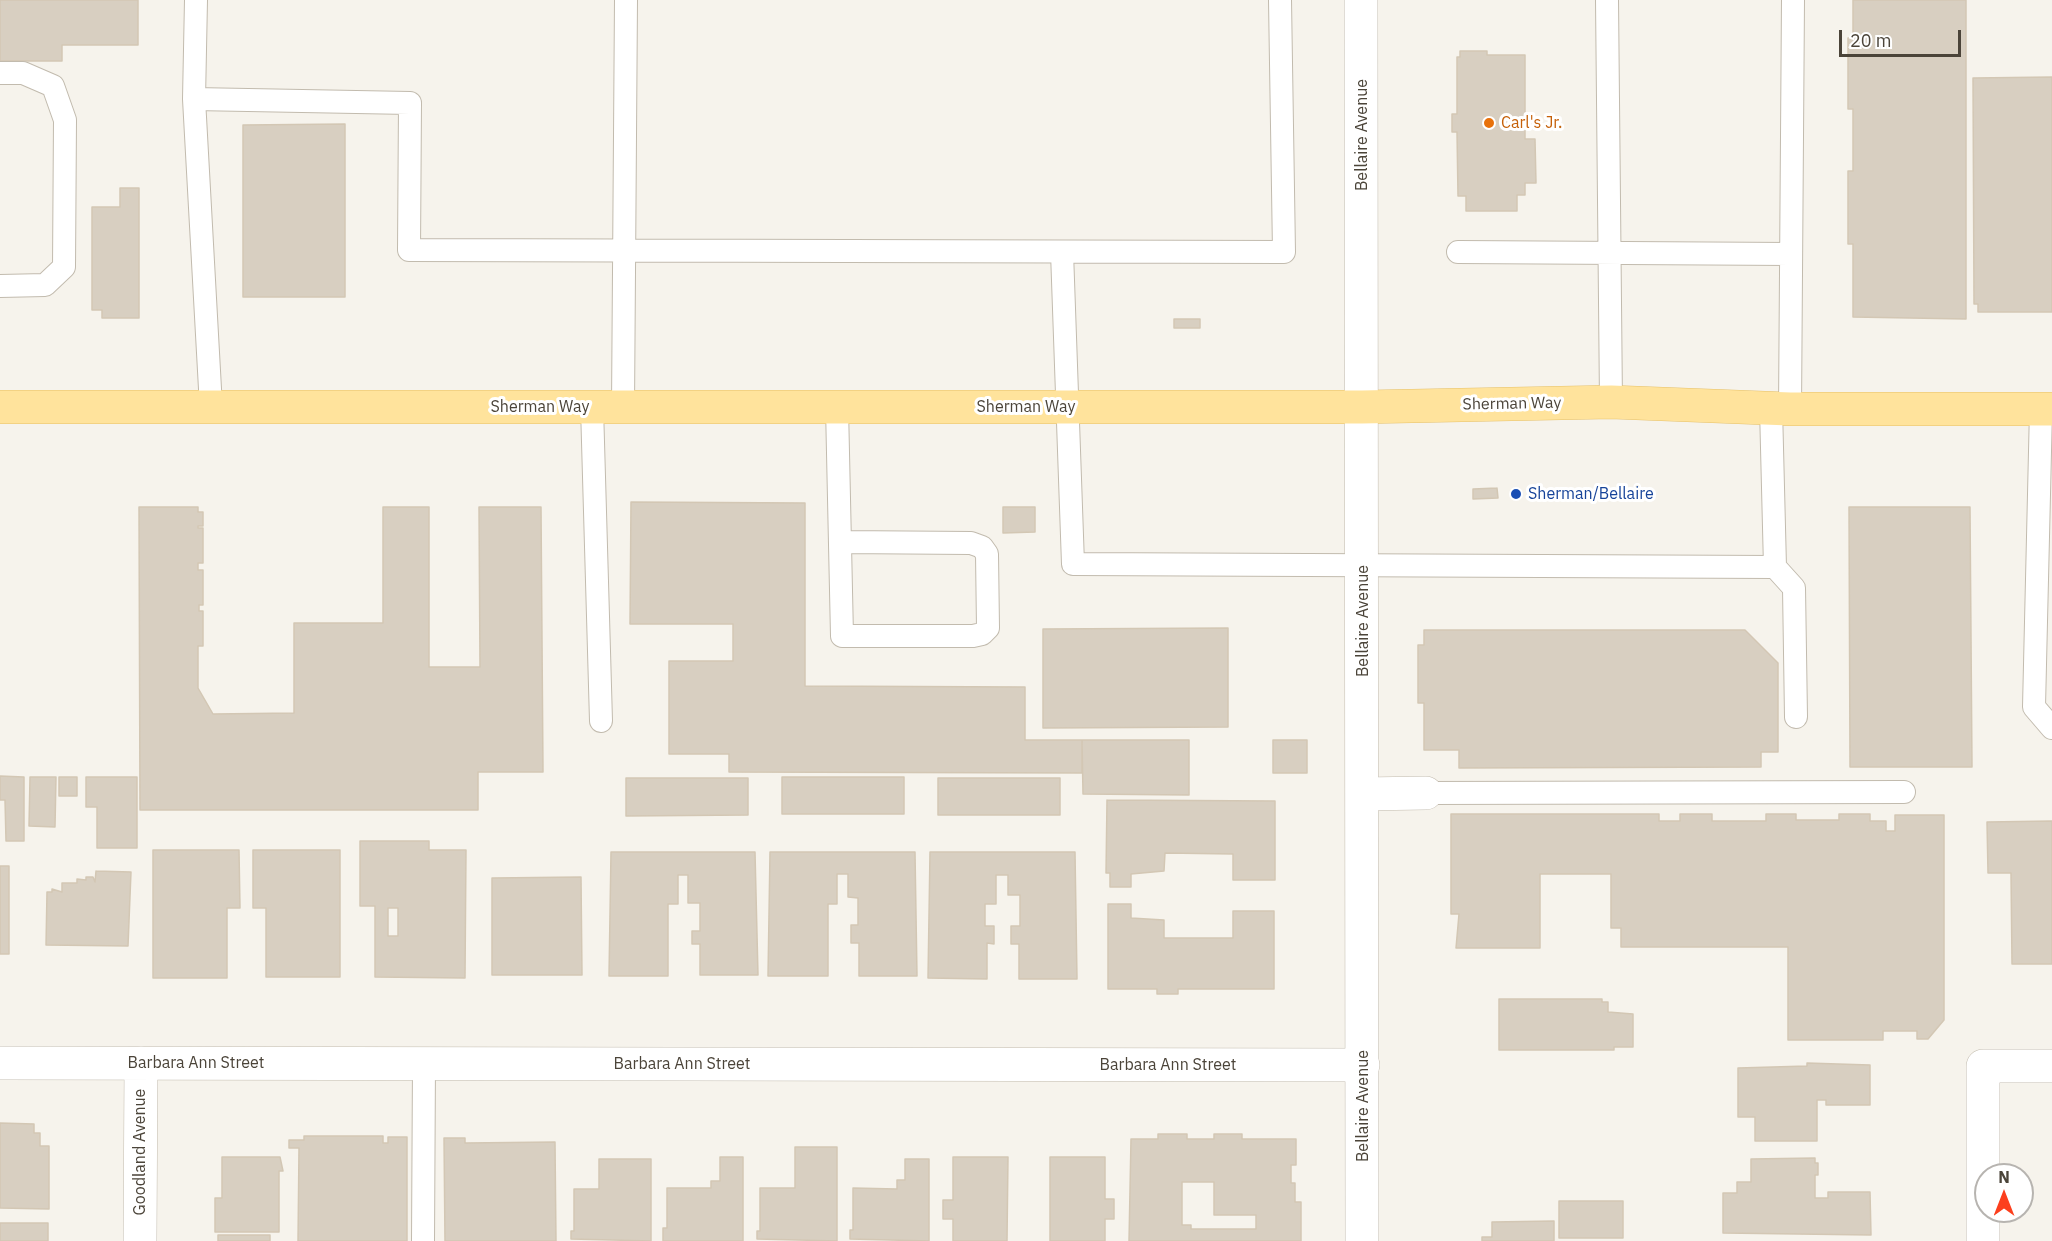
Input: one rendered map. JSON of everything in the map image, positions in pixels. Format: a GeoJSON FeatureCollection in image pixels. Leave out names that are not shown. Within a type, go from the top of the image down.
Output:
{"type":"FeatureCollection","features":[{"type":"Feature","properties":{"kind":"main road","name":"Sherman Way"},"geometry":{"type":"LineString","coordinates":[[0,407],[1362,407],[1611,402],[1780,409],[2046,409]]}},
{"type":"Feature","properties":{"kind":"street","name":"Bellaire Avenue"},"geometry":{"type":"LineString","coordinates":[[1361,0],[1362,1241]]}},
{"type":"Feature","properties":{"kind":"street"},"geometry":{"type":"LineString","coordinates":[[1363,794],[1426,793]]}},
{"type":"Feature","properties":{"kind":"street","name":"Barbara Ann Street"},"geometry":{"type":"LineString","coordinates":[[0,1063],[1363,1065]]}},
{"type":"Feature","properties":{"kind":"street","name":"Goodland Avenue"},"geometry":{"type":"LineString","coordinates":[[140,1241],[141,1064]]}},
{"type":"Feature","properties":{"kind":"street"},"geometry":{"type":"LineString","coordinates":[[1983,1241],[1983,1066],[2052,1066]]}},
{"type":"Feature","properties":{"kind":"lane"},"geometry":{"type":"LineString","coordinates":[[196,0],[194,99],[211,407]]}},
{"type":"Feature","properties":{"kind":"lane"},"geometry":{"type":"LineString","coordinates":[[601,721],[608,407],[623,251],[626,0]]}},
{"type":"Feature","properties":{"kind":"lane"},"geometry":{"type":"LineString","coordinates":[[194,99],[410,103],[409,250],[1284,252],[1280,0]]}},
{"type":"Feature","properties":{"kind":"lane"},"geometry":{"type":"LineString","coordinates":[[1607,0],[1611,402]]}},
{"type":"Feature","properties":{"kind":"lane"},"geometry":{"type":"LineString","coordinates":[[1793,0],[1791,254],[1780,409],[1775,567],[1794,588],[1796,717]]}},
{"type":"Feature","properties":{"kind":"lane"},"geometry":{"type":"LineString","coordinates":[[0,73],[23,73],[53,86],[65,120],[64,267],[45,285],[0,286]]}},
{"type":"Feature","properties":{"kind":"lane"},"geometry":{"type":"LineString","coordinates":[[1062,252],[1073,564],[1775,567]]}},
{"type":"Feature","properties":{"kind":"lane"},"geometry":{"type":"LineString","coordinates":[[1458,252],[1791,254]]}},
{"type":"Feature","properties":{"kind":"lane"},"geometry":{"type":"LineString","coordinates":[[837,407],[843,636],[973,636],[982,634],[988,628],[987,554],[982,547],[971,543],[841,542]]}},
{"type":"Feature","properties":{"kind":"lane"},"geometry":{"type":"LineString","coordinates":[[2046,409],[2034,706],[2052,728]]}},
{"type":"Feature","properties":{"kind":"lane"},"geometry":{"type":"LineString","coordinates":[[1426,793],[1904,792]]}},
{"type":"Feature","properties":{"kind":"lane"},"geometry":{"type":"LineString","coordinates":[[423,1241],[424,1064]]}},
{"type":"Feature","properties":{"kind":"building"},"geometry":{"type":"Polygon","coordinates":[[[0,0],[138,0],[138,45],[62,45],[62,61],[0,61],[0,0]]]}},
{"type":"Feature","properties":{"kind":"building"},"geometry":{"type":"Polygon","coordinates":[[[1853,0],[1966,0],[1966,319],[1853,317],[1853,244],[1848,244],[1848,171],[1853,171],[1853,109],[1848,109],[1848,38],[1853,38],[1853,0]]]}},
{"type":"Feature","properties":{"kind":"building","name":"Carl's Jr."},"geometry":{"type":"Polygon","coordinates":[[[1460,51],[1487,51],[1487,55],[1525,55],[1525,139],[1535,139],[1536,183],[1525,183],[1525,195],[1517,195],[1517,211],[1466,211],[1466,196],[1458,196],[1457,132],[1452,132],[1452,114],[1457,114],[1457,57],[1460,57],[1460,51]]]}},
{"type":"Feature","properties":{"kind":"building"},"geometry":{"type":"Polygon","coordinates":[[[2052,77],[2052,312],[1978,312],[1978,304],[1974,304],[1973,78],[2052,77]]]}},
{"type":"Feature","properties":{"kind":"building"},"geometry":{"type":"Polygon","coordinates":[[[345,124],[345,297],[243,297],[243,125],[345,124]]]}},
{"type":"Feature","properties":{"kind":"building"},"geometry":{"type":"Polygon","coordinates":[[[120,188],[139,188],[139,318],[102,318],[102,310],[92,310],[92,207],[120,207],[120,188]]]}},
{"type":"Feature","properties":{"kind":"building"},"geometry":{"type":"Polygon","coordinates":[[[1174,319],[1200,319],[1200,328],[1174,328],[1174,319]]]}},
{"type":"Feature","properties":{"kind":"building"},"geometry":{"type":"Polygon","coordinates":[[[1497,488],[1498,498],[1473,499],[1473,489],[1497,488]]]}},
{"type":"Feature","properties":{"kind":"building"},"geometry":{"type":"Polygon","coordinates":[[[631,502],[805,503],[805,686],[1025,687],[1025,740],[1082,740],[1082,773],[729,772],[729,754],[669,754],[669,661],[733,661],[733,624],[630,624],[631,502]]]}},
{"type":"Feature","properties":{"kind":"building"},"geometry":{"type":"Polygon","coordinates":[[[139,507],[198,507],[198,512],[203,512],[203,526],[198,526],[198,528],[203,528],[203,563],[198,563],[198,570],[203,570],[203,605],[199,605],[199,611],[203,611],[203,646],[198,646],[198,688],[213,714],[294,713],[294,623],[383,623],[383,507],[429,507],[429,667],[480,667],[479,507],[541,507],[543,772],[478,772],[478,810],[140,810],[139,507]]]}},
{"type":"Feature","properties":{"kind":"building"},"geometry":{"type":"Polygon","coordinates":[[[1003,507],[1035,507],[1035,532],[1003,533],[1003,507]]]}},
{"type":"Feature","properties":{"kind":"building"},"geometry":{"type":"Polygon","coordinates":[[[1849,507],[1970,507],[1972,767],[1850,767],[1849,507]]]}},
{"type":"Feature","properties":{"kind":"building"},"geometry":{"type":"Polygon","coordinates":[[[1228,628],[1228,727],[1043,728],[1043,629],[1228,628]]]}},
{"type":"Feature","properties":{"kind":"building"},"geometry":{"type":"Polygon","coordinates":[[[1424,630],[1745,630],[1778,663],[1778,752],[1761,752],[1761,767],[1459,768],[1459,750],[1424,750],[1424,703],[1418,703],[1418,645],[1424,645],[1424,630]]]}},
{"type":"Feature","properties":{"kind":"building"},"geometry":{"type":"Polygon","coordinates":[[[1082,740],[1189,740],[1189,795],[1083,794],[1082,740]]]}},
{"type":"Feature","properties":{"kind":"building"},"geometry":{"type":"Polygon","coordinates":[[[1273,740],[1307,740],[1307,773],[1273,773],[1273,740]]]}},
{"type":"Feature","properties":{"kind":"building"},"geometry":{"type":"Polygon","coordinates":[[[0,776],[24,777],[24,841],[6,841],[5,800],[0,800],[0,776]]]}},
{"type":"Feature","properties":{"kind":"building"},"geometry":{"type":"Polygon","coordinates":[[[30,777],[56,777],[55,827],[29,826],[30,777]]]}},
{"type":"Feature","properties":{"kind":"building"},"geometry":{"type":"Polygon","coordinates":[[[59,777],[77,777],[77,796],[59,796],[59,777]]]}},
{"type":"Feature","properties":{"kind":"building"},"geometry":{"type":"Polygon","coordinates":[[[86,777],[137,777],[137,848],[97,848],[97,807],[86,807],[86,777]]]}},
{"type":"Feature","properties":{"kind":"building"},"geometry":{"type":"Polygon","coordinates":[[[782,777],[904,777],[904,814],[782,814],[782,777]]]}},
{"type":"Feature","properties":{"kind":"building"},"geometry":{"type":"Polygon","coordinates":[[[626,778],[748,778],[748,815],[626,816],[626,778]]]}},
{"type":"Feature","properties":{"kind":"building"},"geometry":{"type":"Polygon","coordinates":[[[938,778],[1060,778],[1060,815],[938,815],[938,778]]]}},
{"type":"Feature","properties":{"kind":"building"},"geometry":{"type":"Polygon","coordinates":[[[1107,800],[1275,801],[1275,880],[1233,880],[1233,854],[1165,853],[1164,871],[1131,874],[1131,887],[1110,887],[1110,873],[1106,873],[1107,800]]]}},
{"type":"Feature","properties":{"kind":"building"},"geometry":{"type":"Polygon","coordinates":[[[1451,814],[1659,814],[1659,821],[1680,821],[1680,814],[1712,814],[1712,821],[1766,821],[1766,814],[1796,814],[1796,820],[1839,820],[1839,814],[1870,814],[1870,821],[1886,821],[1886,831],[1895,831],[1895,815],[1944,815],[1944,1020],[1928,1039],[1917,1039],[1917,1031],[1883,1031],[1883,1040],[1788,1040],[1788,947],[1621,947],[1621,928],[1611,928],[1611,874],[1540,874],[1540,948],[1456,948],[1459,914],[1451,914],[1451,814]]]}},
{"type":"Feature","properties":{"kind":"building"},"geometry":{"type":"Polygon","coordinates":[[[2052,821],[2052,964],[2012,964],[2011,873],[1988,873],[1987,822],[2052,821]]]}},
{"type":"Feature","properties":{"kind":"building"},"geometry":{"type":"Polygon","coordinates":[[[360,841],[429,841],[429,850],[466,850],[465,978],[375,977],[375,906],[360,906],[360,841]],[[388,908],[388,936],[398,936],[398,908],[388,908]]]}},
{"type":"Feature","properties":{"kind":"building"},"geometry":{"type":"Polygon","coordinates":[[[153,850],[239,850],[240,908],[227,908],[227,978],[153,978],[153,850]]]}},
{"type":"Feature","properties":{"kind":"building"},"geometry":{"type":"Polygon","coordinates":[[[253,850],[340,850],[340,977],[266,977],[266,908],[253,908],[253,850]]]}},
{"type":"Feature","properties":{"kind":"building"},"geometry":{"type":"Polygon","coordinates":[[[611,852],[755,852],[758,975],[700,975],[700,944],[692,944],[692,931],[700,931],[700,903],[688,903],[688,875],[678,875],[678,904],[668,904],[668,976],[609,976],[611,852]]]}},
{"type":"Feature","properties":{"kind":"building"},"geometry":{"type":"Polygon","coordinates":[[[770,852],[915,852],[917,976],[859,976],[859,943],[851,943],[851,925],[858,925],[858,898],[848,897],[848,874],[837,874],[837,904],[828,904],[828,976],[768,976],[770,852]]]}},
{"type":"Feature","properties":{"kind":"building"},"geometry":{"type":"Polygon","coordinates":[[[930,852],[1075,852],[1077,979],[1019,979],[1019,944],[1011,944],[1011,926],[1020,926],[1020,895],[1008,895],[1008,875],[996,875],[996,904],[985,904],[985,926],[994,926],[994,944],[987,943],[987,979],[928,978],[930,852]]]}},
{"type":"Feature","properties":{"kind":"building"},"geometry":{"type":"Polygon","coordinates":[[[0,866],[9,866],[9,954],[0,954],[0,866]]]}},
{"type":"Feature","properties":{"kind":"building"},"geometry":{"type":"Polygon","coordinates":[[[96,871],[131,872],[128,946],[46,945],[47,892],[52,892],[52,889],[62,892],[62,883],[77,883],[77,879],[86,880],[86,877],[93,877],[95,882],[96,871]]]}},
{"type":"Feature","properties":{"kind":"building"},"geometry":{"type":"Polygon","coordinates":[[[581,877],[582,975],[492,975],[492,878],[581,877]]]}},
{"type":"Feature","properties":{"kind":"building"},"geometry":{"type":"Polygon","coordinates":[[[1108,904],[1131,904],[1131,918],[1164,920],[1164,938],[1233,938],[1233,911],[1274,911],[1274,989],[1178,989],[1178,994],[1157,994],[1157,989],[1108,989],[1108,904]]]}},
{"type":"Feature","properties":{"kind":"building"},"geometry":{"type":"Polygon","coordinates":[[[1499,999],[1602,999],[1602,1002],[1608,1002],[1608,1012],[1633,1014],[1633,1047],[1614,1047],[1614,1050],[1499,1050],[1499,999]]]}},
{"type":"Feature","properties":{"kind":"building"},"geometry":{"type":"Polygon","coordinates":[[[1807,1063],[1870,1065],[1870,1105],[1826,1105],[1826,1100],[1817,1100],[1817,1141],[1755,1141],[1755,1117],[1738,1117],[1738,1068],[1807,1066],[1807,1063]]]}},
{"type":"Feature","properties":{"kind":"building"},"geometry":{"type":"Polygon","coordinates":[[[0,1123],[34,1124],[34,1133],[40,1133],[40,1146],[49,1146],[49,1209],[0,1208],[0,1123]]]}},
{"type":"Feature","properties":{"kind":"building"},"geometry":{"type":"Polygon","coordinates":[[[1158,1134],[1187,1134],[1187,1139],[1214,1139],[1214,1134],[1242,1134],[1242,1139],[1296,1139],[1296,1165],[1291,1165],[1291,1183],[1295,1183],[1295,1202],[1301,1202],[1301,1241],[1129,1241],[1131,1139],[1158,1139],[1158,1134]],[[1182,1182],[1182,1225],[1191,1225],[1191,1229],[1256,1229],[1256,1215],[1214,1215],[1214,1182],[1182,1182]]]}},
{"type":"Feature","properties":{"kind":"building"},"geometry":{"type":"Polygon","coordinates":[[[304,1136],[383,1136],[383,1143],[388,1143],[388,1137],[407,1137],[407,1241],[298,1241],[299,1148],[289,1148],[289,1140],[304,1140],[304,1136]]]}},
{"type":"Feature","properties":{"kind":"building"},"geometry":{"type":"Polygon","coordinates":[[[444,1138],[465,1138],[465,1143],[555,1142],[556,1241],[445,1241],[444,1138]]]}},
{"type":"Feature","properties":{"kind":"building"},"geometry":{"type":"Polygon","coordinates":[[[795,1147],[837,1147],[837,1241],[757,1239],[757,1231],[760,1231],[760,1188],[795,1188],[795,1147]]]}},
{"type":"Feature","properties":{"kind":"building"},"geometry":{"type":"Polygon","coordinates":[[[222,1157],[280,1157],[283,1171],[279,1171],[279,1232],[215,1232],[215,1198],[222,1198],[222,1157]]]}},
{"type":"Feature","properties":{"kind":"building"},"geometry":{"type":"Polygon","coordinates":[[[720,1157],[743,1157],[743,1241],[663,1241],[663,1228],[667,1228],[667,1188],[711,1188],[711,1181],[720,1181],[720,1157]]]}},
{"type":"Feature","properties":{"kind":"building"},"geometry":{"type":"Polygon","coordinates":[[[953,1157],[1008,1157],[1007,1241],[953,1241],[953,1219],[943,1219],[943,1200],[953,1200],[953,1157]]]}},
{"type":"Feature","properties":{"kind":"building"},"geometry":{"type":"Polygon","coordinates":[[[1050,1157],[1105,1157],[1105,1199],[1114,1199],[1114,1219],[1105,1219],[1105,1241],[1050,1241],[1050,1157]]]}},
{"type":"Feature","properties":{"kind":"building"},"geometry":{"type":"Polygon","coordinates":[[[1815,1158],[1815,1163],[1818,1163],[1818,1175],[1815,1175],[1815,1198],[1828,1198],[1828,1192],[1870,1192],[1871,1235],[1723,1233],[1723,1193],[1737,1193],[1737,1182],[1751,1182],[1751,1159],[1815,1158]]]}},
{"type":"Feature","properties":{"kind":"building"},"geometry":{"type":"Polygon","coordinates":[[[599,1159],[651,1159],[651,1241],[571,1239],[571,1231],[574,1231],[574,1189],[599,1189],[599,1159]]]}},
{"type":"Feature","properties":{"kind":"building"},"geometry":{"type":"Polygon","coordinates":[[[905,1159],[929,1159],[929,1241],[850,1239],[850,1230],[853,1230],[853,1188],[897,1189],[897,1180],[905,1180],[905,1159]]]}},
{"type":"Feature","properties":{"kind":"building"},"geometry":{"type":"Polygon","coordinates":[[[1559,1201],[1623,1201],[1623,1238],[1559,1238],[1559,1201]]]}},
{"type":"Feature","properties":{"kind":"building"},"geometry":{"type":"Polygon","coordinates":[[[1554,1221],[1554,1241],[1482,1241],[1482,1237],[1492,1237],[1492,1222],[1554,1221]]]}},
{"type":"Feature","properties":{"kind":"building"},"geometry":{"type":"Polygon","coordinates":[[[0,1223],[48,1223],[48,1241],[0,1241],[0,1223]]]}},
{"type":"Feature","properties":{"kind":"building"},"geometry":{"type":"Polygon","coordinates":[[[218,1235],[270,1235],[270,1241],[218,1241],[218,1235]]]}},
{"type":"Feature","properties":{"kind":"place","name":"Carl's Jr."},"geometry":{"type":"Point","coordinates":[1489,123]}},
{"type":"Feature","properties":{"kind":"place","name":"Sherman/Bellaire"},"geometry":{"type":"Point","coordinates":[1516,494]}}]}
